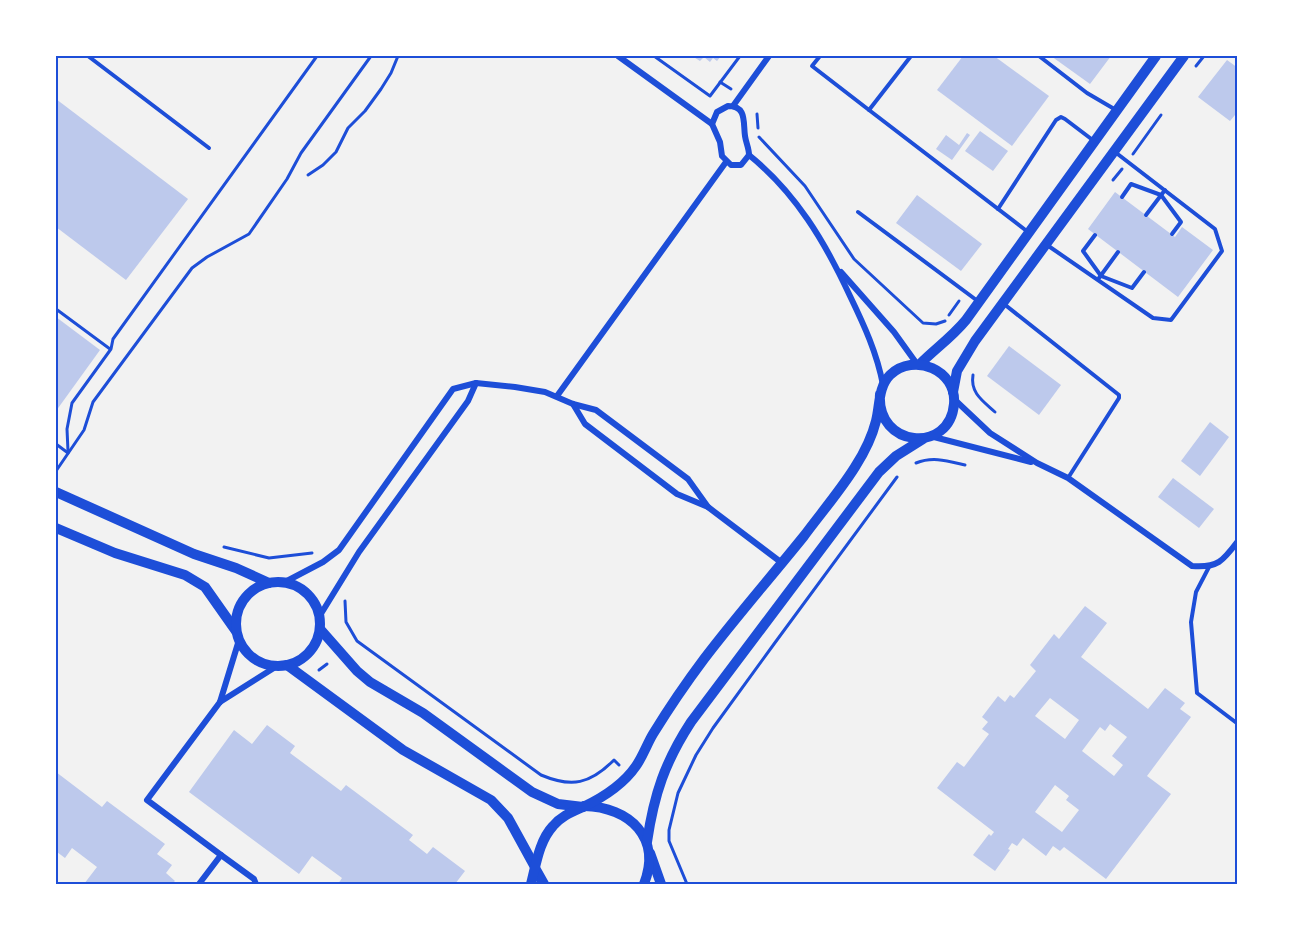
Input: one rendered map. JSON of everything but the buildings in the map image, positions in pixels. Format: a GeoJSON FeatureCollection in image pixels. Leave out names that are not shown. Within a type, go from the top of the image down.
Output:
{"type":"FeatureCollection","features":[{"type":"Feature","properties":{"kind":"main road"},"geometry":{"type":"LineString","coordinates":[[919,364],[956,332],[1156,56]]}},
{"type":"Feature","properties":{"kind":"main road"},"geometry":{"type":"LineString","coordinates":[[644,885],[648,872],[648,847],[653,804],[674,748],[691,722],[879,472],[896,456],[938,433],[948,422],[952,415],[954,380],[962,362],[1184,56]]}},
{"type":"Feature","properties":{"kind":"main road"},"geometry":{"type":"LineString","coordinates":[[531,885],[544,839],[552,826],[562,817],[610,792],[635,768],[652,735],[679,694],[856,466],[876,423],[881,390],[897,370],[910,364],[919,364],[937,370],[950,384],[954,396]]}},
{"type":"Feature","properties":{"kind":"main road"},"geometry":{"type":"LineString","coordinates":[[881,390],[880,411],[888,425],[908,438],[927,437]]}},
{"type":"Feature","properties":{"kind":"main road"},"geometry":{"type":"LineString","coordinates":[[56,492],[194,554],[236,568],[269,583]]}},
{"type":"Feature","properties":{"kind":"main road"},"geometry":{"type":"LineString","coordinates":[[56,528],[115,553],[185,575],[205,587],[251,657],[268,665],[282,666],[305,656],[317,640],[320,629],[319,617],[307,595],[296,587],[283,583],[269,583],[256,588],[243,601],[236,618],[238,636]]}},
{"type":"Feature","properties":{"kind":"main road"},"geometry":{"type":"LineString","coordinates":[[320,629],[357,672],[370,682],[423,713],[532,792],[558,804],[606,808],[623,816],[638,828],[648,847],[661,885]]}},
{"type":"Feature","properties":{"kind":"main road"},"geometry":{"type":"LineString","coordinates":[[282,666],[403,750],[491,800],[508,818],[544,885]]}},
{"type":"Feature","properties":{"kind":"street"},"geometry":{"type":"LineString","coordinates":[[618,56],[712,124],[726,162],[731,165],[741,165],[749,156]]}},
{"type":"Feature","properties":{"kind":"street"},"geometry":{"type":"LineString","coordinates":[[712,124],[717,112],[733,106],[769,56]]}},
{"type":"Feature","properties":{"kind":"street"},"geometry":{"type":"LineString","coordinates":[[733,106],[743,113],[746,121],[745,138],[749,156],[778,181],[800,207],[835,264],[873,346],[881,390]]}},
{"type":"Feature","properties":{"kind":"street"},"geometry":{"type":"LineString","coordinates":[[557,396],[726,162]]}},
{"type":"Feature","properties":{"kind":"street"},"geometry":{"type":"LineString","coordinates":[[835,264],[919,364]]}},
{"type":"Feature","properties":{"kind":"street"},"geometry":{"type":"LineString","coordinates":[[319,617],[359,552],[468,402],[476,382]]}},
{"type":"Feature","properties":{"kind":"street"},"geometry":{"type":"LineString","coordinates":[[283,583],[323,562],[339,550],[453,389],[476,382],[545,392],[573,404],[596,410],[688,479],[708,507]]}},
{"type":"Feature","properties":{"kind":"street"},"geometry":{"type":"LineString","coordinates":[[954,396],[990,433],[1037,463],[1068,478],[1192,566],[1209,567],[1226,557],[1238,541]]}},
{"type":"Feature","properties":{"kind":"street"},"geometry":{"type":"LineString","coordinates":[[573,404],[585,424],[677,494],[708,507],[782,562]]}},
{"type":"Feature","properties":{"kind":"street"},"geometry":{"type":"LineString","coordinates":[[927,437],[1037,463]]}},
{"type":"Feature","properties":{"kind":"street"},"geometry":{"type":"LineString","coordinates":[[238,636],[220,702],[147,800],[254,879],[256,885]]}},
{"type":"Feature","properties":{"kind":"street"},"geometry":{"type":"LineString","coordinates":[[220,702],[282,666]]}},
{"type":"Feature","properties":{"kind":"street"},"geometry":{"type":"LineString","coordinates":[[199,885],[221,855]]}},
{"type":"Feature","properties":{"kind":"lane"},"geometry":{"type":"LineString","coordinates":[[88,56],[209,148]]}},
{"type":"Feature","properties":{"kind":"lane"},"geometry":{"type":"LineString","coordinates":[[820,56],[812,66],[1029,232]]}},
{"type":"Feature","properties":{"kind":"lane"},"geometry":{"type":"LineString","coordinates":[[869,110],[911,56]]}},
{"type":"Feature","properties":{"kind":"lane"},"geometry":{"type":"LineString","coordinates":[[1040,57],[1087,93],[1117,110]]}},
{"type":"Feature","properties":{"kind":"lane"},"geometry":{"type":"LineString","coordinates":[[998,209],[1056,120],[1061,117],[1065,119],[1094,141]]}},
{"type":"Feature","properties":{"kind":"lane"},"geometry":{"type":"LineString","coordinates":[[1047,244],[1153,318],[1171,321],[1177,313],[1221,251],[1215,229],[1114,151]]}},
{"type":"Feature","properties":{"kind":"lane"},"geometry":{"type":"LineString","coordinates":[[1122,197],[1131,184],[1161,195],[1181,222],[1172,234]]}},
{"type":"Feature","properties":{"kind":"lane"},"geometry":{"type":"LineString","coordinates":[[1146,215],[1165,190]]}},
{"type":"Feature","properties":{"kind":"lane"},"geometry":{"type":"LineString","coordinates":[[858,212],[979,302]]}},
{"type":"Feature","properties":{"kind":"lane"},"geometry":{"type":"LineString","coordinates":[[1095,235],[1083,251],[1099,279],[1132,288],[1144,272]]}},
{"type":"Feature","properties":{"kind":"lane"},"geometry":{"type":"LineString","coordinates":[[1099,279],[1118,252]]}},
{"type":"Feature","properties":{"kind":"lane"},"geometry":{"type":"LineString","coordinates":[[1003,303],[1119,394],[1119,398],[1068,478]]}},
{"type":"Feature","properties":{"kind":"lane"},"geometry":{"type":"LineString","coordinates":[[1209,567],[1196,592],[1191,622],[1197,693],[1238,724]]}},
{"type":"Feature","properties":{"kind":"path"},"geometry":{"type":"LineString","coordinates":[[68,453],[67,429],[72,403],[111,349],[113,339],[317,56]]}},
{"type":"Feature","properties":{"kind":"path"},"geometry":{"type":"LineString","coordinates":[[56,471],[84,430],[93,402],[192,268],[207,256],[249,234],[287,179],[301,153],[371,56]]}},
{"type":"Feature","properties":{"kind":"path"},"geometry":{"type":"LineString","coordinates":[[308,175],[336,152],[348,128],[381,89],[398,56]]}},
{"type":"Feature","properties":{"kind":"path"},"geometry":{"type":"LineString","coordinates":[[654,56],[710,96],[740,56]]}},
{"type":"Feature","properties":{"kind":"path"},"geometry":{"type":"LineString","coordinates":[[1191,74],[1204,56]]}},
{"type":"Feature","properties":{"kind":"path"},"geometry":{"type":"LineString","coordinates":[[720,82],[728,87]]}},
{"type":"Feature","properties":{"kind":"path"},"geometry":{"type":"LineString","coordinates":[[756,110],[759,124],[758,136],[805,186],[854,260],[911,314],[923,323],[936,324],[944,321],[966,292]]}},
{"type":"Feature","properties":{"kind":"path"},"geometry":{"type":"LineString","coordinates":[[1107,189],[1165,110]]}},
{"type":"Feature","properties":{"kind":"path"},"geometry":{"type":"LineString","coordinates":[[56,309],[111,349]]}},
{"type":"Feature","properties":{"kind":"path"},"geometry":{"type":"LineString","coordinates":[[974,371],[972,385],[975,391],[995,412]]}},
{"type":"Feature","properties":{"kind":"path"},"geometry":{"type":"LineString","coordinates":[[56,444],[68,453]]}},
{"type":"Feature","properties":{"kind":"path"},"geometry":{"type":"LineString","coordinates":[[913,464],[928,459],[940,459],[965,465]]}},
{"type":"Feature","properties":{"kind":"path"},"geometry":{"type":"LineString","coordinates":[[687,885],[669,841],[669,830],[678,793],[696,755],[774,644],[902,473]]}},
{"type":"Feature","properties":{"kind":"path"},"geometry":{"type":"LineString","coordinates":[[349,594],[345,601],[345,622],[357,641],[541,775],[573,783],[594,777],[614,760],[620,767]]}},
{"type":"Feature","properties":{"kind":"path"},"geometry":{"type":"LineString","coordinates":[[315,674],[327,664]]}}]}
